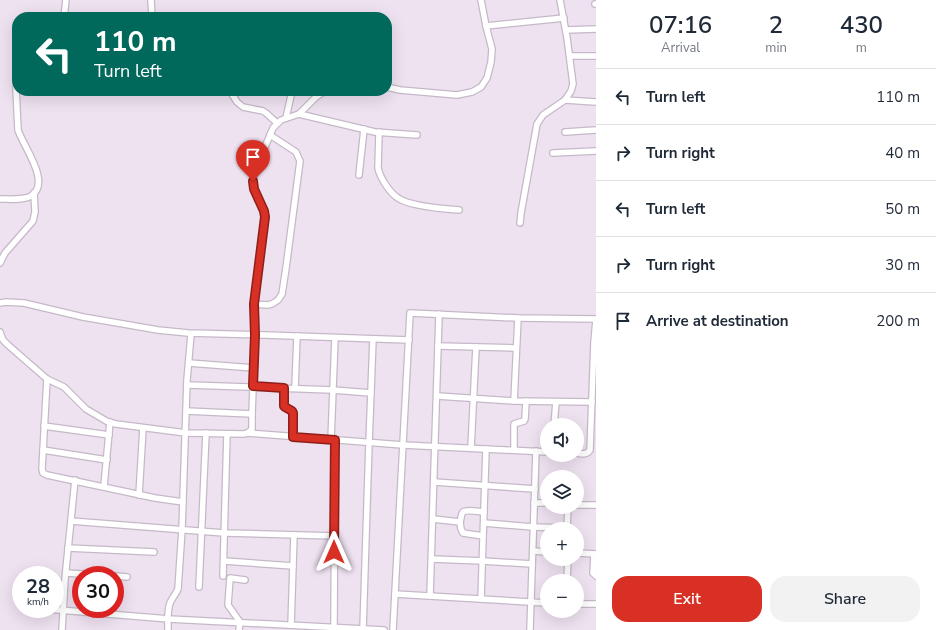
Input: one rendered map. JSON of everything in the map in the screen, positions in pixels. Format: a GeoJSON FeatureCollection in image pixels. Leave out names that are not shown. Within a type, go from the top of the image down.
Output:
{"type":"FeatureCollection","features":[{"type":"Feature","properties":{"kind":"street"},"geometry":{"type":"LineString","coordinates":[[65,12],[66,0]]}},
{"type":"Feature","properties":{"kind":"street"},"geometry":{"type":"LineString","coordinates":[[151,0],[152,12]]}},
{"type":"Feature","properties":{"kind":"street"},"geometry":{"type":"LineString","coordinates":[[392,88],[457,95],[472,92],[481,87],[487,78],[491,62],[492,49],[486,26],[482,0]]}},
{"type":"Feature","properties":{"kind":"street"},"geometry":{"type":"LineString","coordinates":[[520,223],[537,124],[543,115],[565,100],[571,91],[573,84],[566,30],[560,0]]}},
{"type":"Feature","properties":{"kind":"street"},"geometry":{"type":"LineString","coordinates":[[486,26],[564,18]]}},
{"type":"Feature","properties":{"kind":"street"},"geometry":{"type":"LineString","coordinates":[[566,30],[596,29]]}},
{"type":"Feature","properties":{"kind":"street"},"geometry":{"type":"LineString","coordinates":[[570,56],[596,56]]}},
{"type":"Feature","properties":{"kind":"street"},"geometry":{"type":"LineString","coordinates":[[0,199],[27,198],[37,189],[39,179],[36,168],[18,130],[16,96]]}},
{"type":"Feature","properties":{"kind":"street"},"geometry":{"type":"LineString","coordinates":[[233,96],[242,107],[263,111],[277,123]]}},
{"type":"Feature","properties":{"kind":"street"},"geometry":{"type":"LineString","coordinates":[[286,118],[291,96]]}},
{"type":"Feature","properties":{"kind":"street"},"geometry":{"type":"LineString","coordinates":[[248,433],[252,429],[255,335],[254,304],[265,217],[264,211],[254,189],[253,181],[256,168],[273,128],[281,120],[299,114],[318,96]]}},
{"type":"Feature","properties":{"kind":"street"},"geometry":{"type":"LineString","coordinates":[[565,100],[596,102]]}},
{"type":"Feature","properties":{"kind":"street"},"geometry":{"type":"LineString","coordinates":[[299,114],[379,132],[417,135]]}},
{"type":"Feature","properties":{"kind":"street"},"geometry":{"type":"LineString","coordinates":[[359,175],[364,129]]}},
{"type":"Feature","properties":{"kind":"street"},"geometry":{"type":"LineString","coordinates":[[566,132],[596,130]]}},
{"type":"Feature","properties":{"kind":"street"},"geometry":{"type":"LineString","coordinates":[[379,132],[379,173],[385,185],[398,198],[410,203],[459,210]]}},
{"type":"Feature","properties":{"kind":"street"},"geometry":{"type":"LineString","coordinates":[[254,304],[272,304],[278,300],[282,294],[300,161],[296,152],[270,135]]}},
{"type":"Feature","properties":{"kind":"street"},"geometry":{"type":"LineString","coordinates":[[553,153],[596,151]]}},
{"type":"Feature","properties":{"kind":"street"},"geometry":{"type":"LineString","coordinates":[[0,263],[2,252],[32,221],[35,212],[34,193]]}},
{"type":"Feature","properties":{"kind":"street"},"geometry":{"type":"LineString","coordinates":[[0,303],[24,303],[98,320],[191,334],[409,340]]}},
{"type":"Feature","properties":{"kind":"street"},"geometry":{"type":"LineString","coordinates":[[393,630],[410,313],[596,320],[594,388],[592,402],[594,427],[589,453],[584,454]]}},
{"type":"Feature","properties":{"kind":"street"},"geometry":{"type":"LineString","coordinates":[[430,596],[436,447],[439,314]]}},
{"type":"Feature","properties":{"kind":"street"},"geometry":{"type":"LineString","coordinates":[[514,400],[518,318]]}},
{"type":"Feature","properties":{"kind":"street"},"geometry":{"type":"LineString","coordinates":[[0,332],[3,340],[8,346],[47,379],[64,387],[86,409],[116,424],[186,433],[248,433],[403,445],[540,451]]}},
{"type":"Feature","properties":{"kind":"street"},"geometry":{"type":"LineString","coordinates":[[168,630],[168,610],[170,603],[178,589],[182,529],[187,385],[191,334]]}},
{"type":"Feature","properties":{"kind":"street"},"geometry":{"type":"LineString","coordinates":[[295,388],[297,336]]}},
{"type":"Feature","properties":{"kind":"street"},"geometry":{"type":"LineString","coordinates":[[334,627],[333,390],[335,338]]}},
{"type":"Feature","properties":{"kind":"street"},"geometry":{"type":"LineString","coordinates":[[363,629],[368,442],[373,339]]}},
{"type":"Feature","properties":{"kind":"street"},"geometry":{"type":"LineString","coordinates":[[438,346],[516,348]]}},
{"type":"Feature","properties":{"kind":"street"},"geometry":{"type":"LineString","coordinates":[[471,448],[476,347]]}},
{"type":"Feature","properties":{"kind":"street"},"geometry":{"type":"LineString","coordinates":[[189,363],[254,368]]}},
{"type":"Feature","properties":{"kind":"street"},"geometry":{"type":"LineString","coordinates":[[47,379],[42,469],[44,473],[47,475],[155,498],[183,502]]}},
{"type":"Feature","properties":{"kind":"street"},"geometry":{"type":"LineString","coordinates":[[187,385],[253,386],[371,393]]}},
{"type":"Feature","properties":{"kind":"street"},"geometry":{"type":"LineString","coordinates":[[284,388],[284,406],[293,413],[293,437]]}},
{"type":"Feature","properties":{"kind":"street"},"geometry":{"type":"LineString","coordinates":[[437,396],[526,401],[592,402]]}},
{"type":"Feature","properties":{"kind":"street"},"geometry":{"type":"LineString","coordinates":[[514,450],[514,424],[524,421],[526,401]]}},
{"type":"Feature","properties":{"kind":"street"},"geometry":{"type":"LineString","coordinates":[[555,418],[556,402]]}},
{"type":"Feature","properties":{"kind":"street"},"geometry":{"type":"LineString","coordinates":[[186,411],[252,414]]}},
{"type":"Feature","properties":{"kind":"street"},"geometry":{"type":"LineString","coordinates":[[104,486],[110,422]]}},
{"type":"Feature","properties":{"kind":"street"},"geometry":{"type":"LineString","coordinates":[[44,426],[109,435]]}},
{"type":"Feature","properties":{"kind":"street"},"geometry":{"type":"LineString","coordinates":[[139,494],[143,428]]}},
{"type":"Feature","properties":{"kind":"street"},"geometry":{"type":"LineString","coordinates":[[199,587],[206,433]]}},
{"type":"Feature","properties":{"kind":"street"},"geometry":{"type":"LineString","coordinates":[[223,576],[227,434]]}},
{"type":"Feature","properties":{"kind":"street"},"geometry":{"type":"LineString","coordinates":[[481,599],[486,449]]}},
{"type":"Feature","properties":{"kind":"street"},"geometry":{"type":"LineString","coordinates":[[43,450],[107,460]]}},
{"type":"Feature","properties":{"kind":"street"},"geometry":{"type":"LineString","coordinates":[[530,630],[536,451]]}},
{"type":"Feature","properties":{"kind":"street"},"geometry":{"type":"LineString","coordinates":[[64,598],[75,480]]}},
{"type":"Feature","properties":{"kind":"street"},"geometry":{"type":"LineString","coordinates":[[434,482],[534,489]]}},
{"type":"Feature","properties":{"kind":"street"},"geometry":{"type":"LineString","coordinates":[[534,503],[540,503]]}},
{"type":"Feature","properties":{"kind":"street"},"geometry":{"type":"LineString","coordinates":[[584,504],[596,505]]}},
{"type":"Feature","properties":{"kind":"street"},"geometry":{"type":"LineString","coordinates":[[483,536],[463,533],[460,522],[464,511],[484,512]]}},
{"type":"Feature","properties":{"kind":"street"},"geometry":{"type":"LineString","coordinates":[[433,519],[460,522]]}},
{"type":"Feature","properties":{"kind":"street"},"geometry":{"type":"LineString","coordinates":[[71,521],[224,533],[334,536]]}},
{"type":"Feature","properties":{"kind":"street"},"geometry":{"type":"LineString","coordinates":[[484,523],[540,527]]}},
{"type":"Feature","properties":{"kind":"street"},"geometry":{"type":"LineString","coordinates":[[291,625],[294,535]]}},
{"type":"Feature","properties":{"kind":"street"},"geometry":{"type":"LineString","coordinates":[[68,548],[154,552]]}},
{"type":"Feature","properties":{"kind":"street"},"geometry":{"type":"LineString","coordinates":[[533,551],[540,552]]}},
{"type":"Feature","properties":{"kind":"street"},"geometry":{"type":"LineString","coordinates":[[584,553],[595,554],[593,573],[596,576]]}},
{"type":"Feature","properties":{"kind":"street"},"geometry":{"type":"LineString","coordinates":[[432,559],[532,564]]}},
{"type":"Feature","properties":{"kind":"street"},"geometry":{"type":"LineString","coordinates":[[224,561],[293,566]]}},
{"type":"Feature","properties":{"kind":"street"},"geometry":{"type":"LineString","coordinates":[[66,573],[72,573]]}},
{"type":"Feature","properties":{"kind":"street"},"geometry":{"type":"LineString","coordinates":[[240,630],[240,622],[228,605],[230,578],[245,580]]}},
{"type":"Feature","properties":{"kind":"street"},"geometry":{"type":"LineString","coordinates":[[395,594],[540,603]]}},
{"type":"Feature","properties":{"kind":"street"},"geometry":{"type":"LineString","coordinates":[[584,604],[596,604]]}},
{"type":"Feature","properties":{"kind":"street"},"geometry":{"type":"LineString","coordinates":[[64,610],[169,619],[240,622],[281,627],[291,625],[384,630]]}},
{"type":"Feature","properties":{"kind":"street"},"geometry":{"type":"LineString","coordinates":[[62,630],[63,618]]}},
{"type":"Feature","properties":{"kind":"route"},"geometry":{"type":"LineString","coordinates":[[253,181],[256,197],[264,211],[265,217],[254,304],[255,335],[253,386],[284,388],[284,406],[293,413],[293,437],[335,440],[334,552]]}}]}
